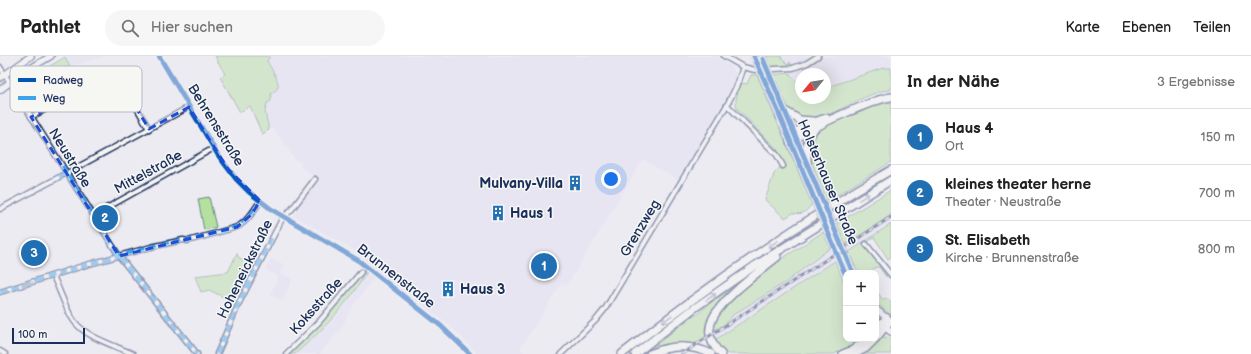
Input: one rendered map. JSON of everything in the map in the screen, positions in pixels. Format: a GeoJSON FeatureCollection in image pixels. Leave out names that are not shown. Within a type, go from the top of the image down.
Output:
{"type":"FeatureCollection","features":[{"type":"Feature","properties":{"kind":"highway"},"geometry":{"type":"LineString","coordinates":[[793,137],[801,128],[872,98],[891,94]]}},
{"type":"Feature","properties":{"kind":"highway"},"geometry":{"type":"LineString","coordinates":[[793,137],[804,134],[826,122],[880,99],[891,97]]}},
{"type":"Feature","properties":{"kind":"highway"},"geometry":{"type":"LineString","coordinates":[[793,137],[784,120],[783,114],[800,120],[816,122]]}},
{"type":"Feature","properties":{"kind":"highway"},"geometry":{"type":"LineString","coordinates":[[807,163],[807,145],[813,129]]}},
{"type":"Feature","properties":{"kind":"highway"},"geometry":{"type":"LineString","coordinates":[[865,185],[873,177],[891,166]]}},
{"type":"Feature","properties":{"kind":"highway"},"geometry":{"type":"LineString","coordinates":[[622,354],[713,285],[805,221],[891,170]]}},
{"type":"Feature","properties":{"kind":"highway"},"geometry":{"type":"LineString","coordinates":[[635,354],[693,309],[797,239],[891,180]]}},
{"type":"Feature","properties":{"kind":"highway"},"geometry":{"type":"LineString","coordinates":[[722,354],[714,345],[710,335],[710,324],[715,313],[736,291],[784,252],[797,239]]}},
{"type":"Feature","properties":{"kind":"highway"},"geometry":{"type":"LineString","coordinates":[[882,327],[889,320]]}},
{"type":"Feature","properties":{"kind":"highway"},"geometry":{"type":"LineString","coordinates":[[858,347],[860,342]]}},
{"type":"Feature","properties":{"kind":"highway"},"geometry":{"type":"LineString","coordinates":[[843,354],[858,347],[863,342]]}},
{"type":"Feature","properties":{"kind":"highway"},"geometry":{"type":"LineString","coordinates":[[854,354],[866,348],[873,342]]}},
{"type":"Feature","properties":{"kind":"highway"},"geometry":{"type":"LineString","coordinates":[[650,354],[667,348],[683,347],[695,348],[711,354]]}},
{"type":"Feature","properties":{"kind":"main road"},"geometry":{"type":"LineString","coordinates":[[16,66],[31,56]]}},
{"type":"Feature","properties":{"kind":"main road"},"geometry":{"type":"LineString","coordinates":[[35,66],[51,56]]}},
{"type":"Feature","properties":{"kind":"main road","name":"Holsterhauser Straße"},"geometry":{"type":"LineString","coordinates":[[754,56],[762,75],[783,114]]}},
{"type":"Feature","properties":{"kind":"main road","name":"Holsterhauser Straße"},"geometry":{"type":"LineString","coordinates":[[762,56],[783,114]]}},
{"type":"Feature","properties":{"kind":"main road"},"geometry":{"type":"LineString","coordinates":[[0,90],[10,82]]}},
{"type":"Feature","properties":{"kind":"main road","name":"Holsterhauser Straße"},"geometry":{"type":"LineString","coordinates":[[793,137],[807,163],[852,270]]}},
{"type":"Feature","properties":{"kind":"main road","name":"Holsterhauser Straße"},"geometry":{"type":"LineString","coordinates":[[793,137],[816,204],[844,270]]}},
{"type":"Feature","properties":{"kind":"main road"},"geometry":{"type":"LineString","coordinates":[[879,312],[889,320]]}},
{"type":"Feature","properties":{"kind":"street","name":"Behrensstraße"},"geometry":{"type":"LineString","coordinates":[[159,56],[214,148],[236,179],[260,201]]}},
{"type":"Feature","properties":{"kind":"street"},"geometry":{"type":"LineString","coordinates":[[724,56],[743,68],[755,70],[789,69],[812,61],[818,56]]}},
{"type":"Feature","properties":{"kind":"street","name":"Neustraße"},"geometry":{"type":"LineString","coordinates":[[0,67],[2,76],[10,82]]}},
{"type":"Feature","properties":{"kind":"street","name":"Grenzweg"},"geometry":{"type":"LineString","coordinates":[[561,354],[596,320],[605,309],[727,105],[737,85],[743,68]]}},
{"type":"Feature","properties":{"kind":"street"},"geometry":{"type":"LineString","coordinates":[[727,105],[777,155],[783,166]]}},
{"type":"Feature","properties":{"kind":"street"},"geometry":{"type":"LineString","coordinates":[[0,209],[189,107]]}},
{"type":"Feature","properties":{"kind":"street","name":"Neustraße"},"geometry":{"type":"LineString","coordinates":[[29,112],[119,256],[197,354]]}},
{"type":"Feature","properties":{"kind":"street"},"geometry":{"type":"LineString","coordinates":[[32,117],[41,112]]}},
{"type":"Feature","properties":{"kind":"street"},"geometry":{"type":"LineString","coordinates":[[139,112],[149,129]]}},
{"type":"Feature","properties":{"kind":"street","name":"Mittelstraße"},"geometry":{"type":"LineString","coordinates":[[94,215],[214,148]]}},
{"type":"Feature","properties":{"kind":"street","name":"Hoheneickstraße"},"geometry":{"type":"LineString","coordinates":[[217,354],[242,297],[284,217],[315,179]]}},
{"type":"Feature","properties":{"kind":"street"},"geometry":{"type":"LineString","coordinates":[[0,292],[160,244],[183,240],[188,241],[237,226],[242,224],[260,201]]}},
{"type":"Feature","properties":{"kind":"street","name":"Brunnenstraße"},"geometry":{"type":"LineString","coordinates":[[260,201],[284,217],[359,261],[441,326],[470,354]]}},
{"type":"Feature","properties":{"kind":"street"},"geometry":{"type":"LineString","coordinates":[[866,244],[891,275]]}},
{"type":"Feature","properties":{"kind":"street","name":"Koksstraße"},"geometry":{"type":"LineString","coordinates":[[286,354],[319,322],[361,272]]}},
{"type":"Feature","properties":{"kind":"street"},"geometry":{"type":"LineString","coordinates":[[53,276],[74,322],[95,337],[133,354]]}},
{"type":"Feature","properties":{"kind":"street"},"geometry":{"type":"LineString","coordinates":[[0,351],[5,354]]}},
{"type":"Feature","properties":{"kind":"highlighted area"},"geometry":{"type":"Polygon","coordinates":[[[115,73],[149,129],[189,107],[228,169],[260,201],[251,215],[237,227],[119,256],[31,117],[115,73]]]}},
{"type":"Feature","properties":{"kind":"shaded area"},"geometry":{"type":"Polygon","coordinates":[[[106,56],[73,66],[70,66],[65,57],[106,56]]]}},
{"type":"Feature","properties":{"kind":"shaded area"},"geometry":{"type":"Polygon","coordinates":[[[270,56],[717,56],[731,66],[736,74],[723,104],[678,180],[643,160],[567,286],[562,283],[520,349],[526,354],[478,354],[449,325],[366,261],[366,257],[294,216],[301,204],[318,182],[310,173],[300,167],[301,163],[294,159],[273,128],[269,130],[265,112],[267,103],[271,101],[271,94],[277,88],[278,84],[267,61],[270,56]]]}},
{"type":"Feature","properties":{"kind":"shaded area"},"geometry":{"type":"Polygon","coordinates":[[[891,56],[891,68],[883,68],[831,86],[831,68],[795,68],[795,80],[789,73],[792,65],[788,64],[781,57],[891,56]]]}},
{"type":"Feature","properties":{"kind":"shaded area"},"geometry":{"type":"Polygon","coordinates":[[[891,215],[891,224],[849,252],[845,245],[891,215]]]}},
{"type":"Feature","properties":{"kind":"shaded area"},"geometry":{"type":"Polygon","coordinates":[[[830,248],[835,261],[715,339],[714,331],[725,324],[734,314],[786,282],[830,248]]]}},
{"type":"Feature","properties":{"kind":"shaded area"},"geometry":{"type":"Polygon","coordinates":[[[271,258],[284,264],[280,273],[293,278],[283,301],[270,295],[278,276],[265,270],[271,258]]]}},
{"type":"Feature","properties":{"kind":"shaded area"},"geometry":{"type":"Polygon","coordinates":[[[367,272],[374,278],[352,308],[340,330],[320,354],[295,354],[325,328],[340,312],[367,272]]]}},
{"type":"Feature","properties":{"kind":"green space"},"geometry":{"type":"Polygon","coordinates":[[[215,56],[270,56],[267,61],[276,78],[278,87],[271,94],[271,101],[267,103],[265,112],[269,130],[262,134],[250,106],[240,112],[220,77],[225,74],[215,56]]]}},
{"type":"Feature","properties":{"kind":"green space"},"geometry":{"type":"Polygon","coordinates":[[[766,56],[781,56],[788,64],[790,62],[792,65],[770,67],[766,56]]]}},
{"type":"Feature","properties":{"kind":"green space"},"geometry":{"type":"Polygon","coordinates":[[[65,57],[70,66],[50,66],[65,57]]]}},
{"type":"Feature","properties":{"kind":"green space"},"geometry":{"type":"Polygon","coordinates":[[[883,68],[891,68],[891,90],[870,95],[837,111],[816,118],[802,117],[791,111],[787,106],[774,75],[789,73],[795,80],[795,104],[831,104],[831,86],[883,68]]]}},
{"type":"Feature","properties":{"kind":"green space"},"geometry":{"type":"Polygon","coordinates":[[[751,75],[757,75],[812,204],[806,211],[800,214],[793,213],[785,218],[765,200],[774,174],[784,163],[777,149],[737,108],[736,98],[739,89],[742,83],[747,84],[751,75]]]}},
{"type":"Feature","properties":{"kind":"green space"},"geometry":{"type":"Polygon","coordinates":[[[891,100],[891,162],[827,201],[817,178],[810,151],[810,143],[814,133],[819,129],[875,104],[891,100]]]}},
{"type":"Feature","properties":{"kind":"green space"},"geometry":{"type":"Polygon","coordinates":[[[891,190],[891,215],[845,245],[836,224],[891,190]]]}},
{"type":"Feature","properties":{"kind":"green space"},"geometry":{"type":"Polygon","coordinates":[[[209,197],[216,227],[204,230],[198,199],[209,197]]]}},
{"type":"Feature","properties":{"kind":"green space"},"geometry":{"type":"Polygon","coordinates":[[[891,224],[891,257],[888,259],[874,237],[864,245],[887,276],[886,277],[879,267],[872,270],[857,270],[849,252],[891,224]]]}},
{"type":"Feature","properties":{"kind":"green space"},"geometry":{"type":"Polygon","coordinates":[[[823,232],[830,248],[786,282],[734,314],[725,324],[713,331],[716,317],[746,287],[783,258],[823,232]]]}},
{"type":"Feature","properties":{"kind":"green space"},"geometry":{"type":"Polygon","coordinates":[[[237,253],[238,257],[251,265],[234,302],[209,290],[201,292],[195,276],[228,272],[237,253]]]}},
{"type":"Feature","properties":{"kind":"green space"},"geometry":{"type":"Polygon","coordinates":[[[835,261],[843,280],[843,342],[857,342],[855,345],[834,354],[728,354],[721,349],[715,340],[835,261]]]}},
{"type":"Feature","properties":{"kind":"green space"},"geometry":{"type":"Polygon","coordinates":[[[366,271],[367,272],[351,296],[334,316],[295,354],[290,354],[315,328],[366,271]]]}},
{"type":"Feature","properties":{"kind":"green space"},"geometry":{"type":"Polygon","coordinates":[[[739,284],[727,296],[708,335],[692,345],[647,352],[694,315],[697,315],[709,304],[739,284]]]}},
{"type":"Feature","properties":{"kind":"green space"},"geometry":{"type":"Polygon","coordinates":[[[879,294],[883,300],[885,298],[891,301],[891,316],[879,305],[879,294]]]}},
{"type":"Feature","properties":{"kind":"green space"},"geometry":{"type":"Polygon","coordinates":[[[886,337],[891,338],[891,354],[859,354],[875,342],[879,342],[880,338],[886,337]]]}},
{"type":"Feature","properties":{"kind":"railway"},"geometry":{"type":"LineString","coordinates":[[682,354],[891,217]]}},
{"type":"Feature","properties":{"kind":"marked path"},"geometry":{"type":"LineString","coordinates":[[62,166],[119,256],[197,354]]}},
{"type":"Feature","properties":{"kind":"marked path"},"geometry":{"type":"LineString","coordinates":[[59,177],[75,169]]}},
{"type":"Feature","properties":{"kind":"marked path"},"geometry":{"type":"LineString","coordinates":[[0,292],[86,265],[151,247],[183,240],[188,241],[237,227],[247,219],[260,201]]}},
{"type":"Feature","properties":{"kind":"marked path"},"geometry":{"type":"LineString","coordinates":[[217,354],[239,303],[272,237]]}},
{"type":"Feature","properties":{"kind":"cycle path"},"geometry":{"type":"LineString","coordinates":[[159,56],[218,155],[236,179],[249,192],[271,209],[359,261],[441,326],[470,354]]}},
{"type":"Feature","properties":{"kind":"cycle path"},"geometry":{"type":"LineString","coordinates":[[754,56],[844,270]]}},
{"type":"Feature","properties":{"kind":"cycle path"},"geometry":{"type":"LineString","coordinates":[[763,59],[852,270]]}},
{"type":"Feature","properties":{"kind":"place","name":"Mulvany-Villa"},"geometry":{"type":"Point","coordinates":[575,183]}},
{"type":"Feature","properties":{"kind":"place","name":"Haus 1"},"geometry":{"type":"Point","coordinates":[498,213]}},
{"type":"Feature","properties":{"kind":"place","name":"kleines theater herne"},"geometry":{"type":"Point","coordinates":[105,218]}},
{"type":"Feature","properties":{"kind":"place","name":"St. Elisabeth"},"geometry":{"type":"Point","coordinates":[34,253]}},
{"type":"Feature","properties":{"kind":"place","name":"Haus 4"},"geometry":{"type":"Point","coordinates":[544,266]}},
{"type":"Feature","properties":{"kind":"place","name":"Haus 3"},"geometry":{"type":"Point","coordinates":[448,289]}}]}
